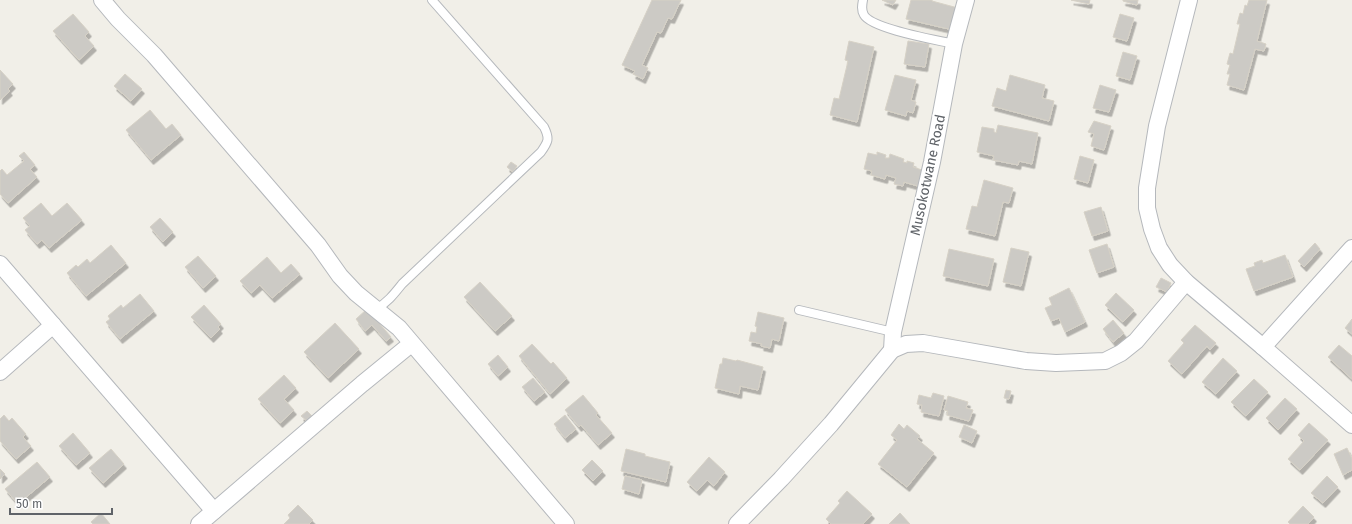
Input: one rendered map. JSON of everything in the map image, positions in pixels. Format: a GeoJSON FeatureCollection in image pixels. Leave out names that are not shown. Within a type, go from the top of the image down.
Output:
{"type":"FeatureCollection","features":[{"type":"Feature","properties":{"kind":"street"},"geometry":{"type":"LineString","coordinates":[[102,0],[118,19],[154,54],[313,240],[340,276],[356,293],[399,328],[411,344],[566,524]]}},
{"type":"Feature","properties":{"kind":"street","name":"Musokotwane Road"},"geometry":{"type":"LineString","coordinates":[[892,350],[893,332],[932,162],[954,44],[966,0]]}},
{"type":"Feature","properties":{"kind":"street"},"geometry":{"type":"LineString","coordinates":[[1189,0],[1157,126],[1147,188],[1148,208],[1152,229],[1159,248],[1170,265],[1186,282],[1264,347],[1352,425]]}},
{"type":"Feature","properties":{"kind":"street"},"geometry":{"type":"LineString","coordinates":[[1264,347],[1352,248]]}},
{"type":"Feature","properties":{"kind":"street"},"geometry":{"type":"LineString","coordinates":[[0,264],[214,511]]}},
{"type":"Feature","properties":{"kind":"street"},"geometry":{"type":"LineString","coordinates":[[738,524],[831,424],[892,350],[906,344],[923,343],[1026,361],[1056,363],[1105,361],[1122,353],[1136,341],[1186,282]]}},
{"type":"Feature","properties":{"kind":"street"},"geometry":{"type":"LineString","coordinates":[[0,372],[53,325]]}},
{"type":"Feature","properties":{"kind":"street"},"geometry":{"type":"LineString","coordinates":[[199,524],[362,384],[411,344]]}},
{"type":"Feature","properties":{"kind":"lane"},"geometry":{"type":"LineString","coordinates":[[376,309],[391,298],[407,280],[530,163],[547,144],[549,136],[544,127],[432,0]]}},
{"type":"Feature","properties":{"kind":"lane"},"geometry":{"type":"LineString","coordinates":[[863,0],[861,8],[864,16],[872,22],[909,34],[954,44]]}},
{"type":"Feature","properties":{"kind":"lane"},"geometry":{"type":"LineString","coordinates":[[799,310],[893,332]]}},
{"type":"Feature","properties":{"kind":"building"},"geometry":{"type":"Polygon","coordinates":[[[652,0],[681,0],[672,19],[668,18],[661,33],[657,32],[642,65],[648,68],[643,79],[633,74],[635,71],[622,65],[652,0]]]}},
{"type":"Feature","properties":{"kind":"building"},"geometry":{"type":"Polygon","coordinates":[[[882,0],[896,0],[893,5],[882,0]]]}},
{"type":"Feature","properties":{"kind":"building"},"geometry":{"type":"Polygon","coordinates":[[[911,0],[932,0],[958,8],[953,30],[906,19],[911,0]]]}},
{"type":"Feature","properties":{"kind":"building"},"geometry":{"type":"Polygon","coordinates":[[[1071,0],[1090,0],[1089,4],[1071,0]]]}},
{"type":"Feature","properties":{"kind":"building"},"geometry":{"type":"Polygon","coordinates":[[[1123,0],[1138,0],[1137,5],[1123,0]]]}},
{"type":"Feature","properties":{"kind":"building"},"geometry":{"type":"Polygon","coordinates":[[[1249,0],[1267,0],[1257,41],[1266,44],[1264,51],[1255,49],[1244,90],[1227,85],[1230,74],[1227,74],[1230,65],[1227,64],[1230,53],[1233,54],[1240,24],[1237,24],[1240,13],[1243,14],[1245,5],[1247,6],[1249,0]]]}},
{"type":"Feature","properties":{"kind":"building"},"geometry":{"type":"Polygon","coordinates":[[[73,14],[89,32],[85,36],[94,46],[79,60],[53,31],[73,14]]]}},
{"type":"Feature","properties":{"kind":"building"},"geometry":{"type":"Polygon","coordinates":[[[1120,14],[1134,18],[1127,41],[1113,37],[1120,14]]]}},
{"type":"Feature","properties":{"kind":"building"},"geometry":{"type":"Polygon","coordinates":[[[849,41],[874,47],[857,122],[830,115],[834,98],[839,99],[848,61],[845,60],[849,41]]]}},
{"type":"Feature","properties":{"kind":"building"},"geometry":{"type":"Polygon","coordinates":[[[908,41],[929,44],[925,67],[904,64],[908,41]]]}},
{"type":"Feature","properties":{"kind":"building"},"geometry":{"type":"Polygon","coordinates":[[[1123,52],[1137,56],[1130,80],[1116,76],[1123,52]]]}},
{"type":"Feature","properties":{"kind":"building"},"geometry":{"type":"Polygon","coordinates":[[[0,70],[13,84],[8,89],[10,91],[0,100],[0,70]]]}},
{"type":"Feature","properties":{"kind":"building"},"geometry":{"type":"Polygon","coordinates":[[[125,74],[142,89],[131,101],[114,86],[125,74]]]}},
{"type":"Feature","properties":{"kind":"building"},"geometry":{"type":"Polygon","coordinates":[[[895,75],[916,80],[911,100],[916,102],[913,113],[907,111],[906,116],[885,110],[895,75]]]}},
{"type":"Feature","properties":{"kind":"building"},"geometry":{"type":"Polygon","coordinates":[[[1010,75],[1045,85],[1042,98],[1054,101],[1049,121],[992,106],[997,88],[1006,91],[1010,75]]]}},
{"type":"Feature","properties":{"kind":"building"},"geometry":{"type":"Polygon","coordinates":[[[1100,85],[1116,90],[1109,112],[1093,108],[1100,85]]]}},
{"type":"Feature","properties":{"kind":"building"},"geometry":{"type":"Polygon","coordinates":[[[150,110],[166,129],[172,124],[181,135],[151,160],[126,130],[150,110]]]}},
{"type":"Feature","properties":{"kind":"building"},"geometry":{"type":"Polygon","coordinates":[[[1094,121],[1111,126],[1104,150],[1091,146],[1094,134],[1088,132],[1094,121]]]}},
{"type":"Feature","properties":{"kind":"building"},"geometry":{"type":"Polygon","coordinates":[[[998,125],[1038,133],[1032,164],[1019,161],[1018,165],[993,160],[994,156],[977,152],[982,127],[994,129],[994,132],[996,133],[998,125]]]}},
{"type":"Feature","properties":{"kind":"building"},"geometry":{"type":"Polygon","coordinates":[[[24,152],[35,165],[30,169],[37,177],[8,203],[0,194],[0,171],[2,169],[7,175],[24,161],[19,156],[24,152]]]}},
{"type":"Feature","properties":{"kind":"building"},"geometry":{"type":"Polygon","coordinates":[[[877,152],[886,155],[885,158],[889,158],[890,154],[904,159],[903,162],[907,163],[907,161],[914,163],[913,167],[922,170],[918,186],[904,182],[903,186],[894,184],[896,178],[886,175],[885,179],[871,175],[872,171],[864,169],[868,153],[877,155],[877,152]]]}},
{"type":"Feature","properties":{"kind":"building"},"geometry":{"type":"Polygon","coordinates":[[[1080,156],[1094,160],[1088,183],[1074,179],[1080,156]]]}},
{"type":"Feature","properties":{"kind":"building"},"geometry":{"type":"Polygon","coordinates":[[[511,162],[517,166],[513,172],[507,167],[511,162]]]}},
{"type":"Feature","properties":{"kind":"building"},"geometry":{"type":"Polygon","coordinates":[[[984,180],[1013,188],[1009,203],[1003,202],[995,236],[966,229],[972,206],[977,207],[984,180]]]}},
{"type":"Feature","properties":{"kind":"building"},"geometry":{"type":"Polygon","coordinates":[[[41,203],[52,216],[67,203],[82,220],[49,248],[42,240],[37,244],[25,230],[30,226],[23,218],[41,203]]]}},
{"type":"Feature","properties":{"kind":"building"},"geometry":{"type":"Polygon","coordinates":[[[1101,207],[1108,231],[1092,236],[1084,212],[1101,207]]]}},
{"type":"Feature","properties":{"kind":"building"},"geometry":{"type":"Polygon","coordinates":[[[160,218],[173,232],[163,242],[150,227],[160,218]]]}},
{"type":"Feature","properties":{"kind":"building"},"geometry":{"type":"Polygon","coordinates":[[[1315,243],[1320,249],[1304,267],[1298,261],[1315,243]]]}},
{"type":"Feature","properties":{"kind":"building"},"geometry":{"type":"Polygon","coordinates":[[[1107,244],[1114,267],[1097,273],[1089,250],[1107,244]]]}},
{"type":"Feature","properties":{"kind":"building"},"geometry":{"type":"Polygon","coordinates":[[[111,245],[126,263],[86,296],[67,273],[76,265],[78,267],[87,259],[90,263],[111,245]]]}},
{"type":"Feature","properties":{"kind":"building"},"geometry":{"type":"Polygon","coordinates":[[[1011,248],[1029,252],[1021,286],[1003,282],[1011,248]]]}},
{"type":"Feature","properties":{"kind":"building"},"geometry":{"type":"Polygon","coordinates":[[[949,249],[994,259],[988,286],[943,276],[949,249]]]}},
{"type":"Feature","properties":{"kind":"building"},"geometry":{"type":"Polygon","coordinates":[[[1285,255],[1293,277],[1254,291],[1246,269],[1255,266],[1254,263],[1262,260],[1263,263],[1285,255]]]}},
{"type":"Feature","properties":{"kind":"building"},"geometry":{"type":"Polygon","coordinates":[[[198,256],[216,276],[203,288],[185,267],[198,256]]]}},
{"type":"Feature","properties":{"kind":"building"},"geometry":{"type":"Polygon","coordinates":[[[267,257],[281,273],[291,264],[300,274],[272,298],[260,285],[251,293],[240,281],[267,257]]]}},
{"type":"Feature","properties":{"kind":"building"},"geometry":{"type":"Polygon","coordinates":[[[1161,278],[1171,283],[1167,292],[1156,287],[1161,278]]]}},
{"type":"Feature","properties":{"kind":"building"},"geometry":{"type":"Polygon","coordinates":[[[480,282],[512,316],[495,331],[464,297],[480,282]]]}},
{"type":"Feature","properties":{"kind":"building"},"geometry":{"type":"Polygon","coordinates":[[[1069,288],[1085,322],[1065,332],[1059,318],[1051,321],[1045,308],[1052,305],[1049,298],[1069,288]]]}},
{"type":"Feature","properties":{"kind":"building"},"geometry":{"type":"Polygon","coordinates":[[[1116,293],[1134,310],[1123,322],[1105,305],[1116,293]]]}},
{"type":"Feature","properties":{"kind":"building"},"geometry":{"type":"Polygon","coordinates":[[[140,294],[154,311],[120,339],[106,322],[110,319],[108,316],[121,305],[123,308],[140,294]]]}},
{"type":"Feature","properties":{"kind":"building"},"geometry":{"type":"Polygon","coordinates":[[[204,305],[221,324],[218,327],[220,329],[211,338],[191,317],[204,305]]]}},
{"type":"Feature","properties":{"kind":"building"},"geometry":{"type":"Polygon","coordinates":[[[367,309],[391,337],[386,341],[372,325],[365,331],[356,319],[367,309]]]}},
{"type":"Feature","properties":{"kind":"building"},"geometry":{"type":"Polygon","coordinates":[[[758,312],[784,318],[779,341],[772,339],[770,348],[761,346],[762,344],[749,341],[751,332],[756,333],[757,327],[755,326],[758,312]]]}},
{"type":"Feature","properties":{"kind":"building"},"geometry":{"type":"Polygon","coordinates":[[[1352,319],[1352,334],[1345,328],[1352,319]]]}},
{"type":"Feature","properties":{"kind":"building"},"geometry":{"type":"Polygon","coordinates":[[[1113,320],[1124,333],[1113,342],[1103,329],[1113,320]]]}},
{"type":"Feature","properties":{"kind":"building"},"geometry":{"type":"Polygon","coordinates":[[[335,323],[359,349],[328,378],[304,352],[335,323]]]}},
{"type":"Feature","properties":{"kind":"building"},"geometry":{"type":"Polygon","coordinates":[[[1195,325],[1216,343],[1210,350],[1207,346],[1182,374],[1168,361],[1184,343],[1181,340],[1195,325]]]}},
{"type":"Feature","properties":{"kind":"building"},"geometry":{"type":"Polygon","coordinates":[[[532,344],[551,364],[553,362],[567,378],[550,394],[519,356],[532,344]]]}},
{"type":"Feature","properties":{"kind":"building"},"geometry":{"type":"Polygon","coordinates":[[[1339,345],[1352,356],[1352,379],[1328,357],[1339,345]]]}},
{"type":"Feature","properties":{"kind":"building"},"geometry":{"type":"Polygon","coordinates":[[[498,355],[508,367],[498,376],[488,364],[498,355]]]}},
{"type":"Feature","properties":{"kind":"building"},"geometry":{"type":"Polygon","coordinates":[[[723,358],[763,367],[758,390],[740,386],[739,394],[715,388],[720,364],[722,364],[723,358]]]}},
{"type":"Feature","properties":{"kind":"building"},"geometry":{"type":"Polygon","coordinates":[[[1223,358],[1237,371],[1216,394],[1202,382],[1223,358]]]}},
{"type":"Feature","properties":{"kind":"building"},"geometry":{"type":"Polygon","coordinates":[[[284,375],[296,388],[284,399],[294,410],[280,423],[258,399],[284,375]]]}},
{"type":"Feature","properties":{"kind":"building"},"geometry":{"type":"Polygon","coordinates":[[[533,378],[545,392],[534,401],[522,387],[533,378]]]}},
{"type":"Feature","properties":{"kind":"building"},"geometry":{"type":"Polygon","coordinates":[[[1254,379],[1268,392],[1246,416],[1231,402],[1254,379]]]}},
{"type":"Feature","properties":{"kind":"building"},"geometry":{"type":"Polygon","coordinates":[[[1006,390],[1011,391],[1009,399],[1004,398],[1006,390]]]}},
{"type":"Feature","properties":{"kind":"building"},"geometry":{"type":"Polygon","coordinates":[[[933,393],[944,396],[939,416],[921,412],[922,405],[917,404],[919,395],[931,398],[933,393]]]}},
{"type":"Feature","properties":{"kind":"building"},"geometry":{"type":"Polygon","coordinates":[[[583,395],[598,413],[596,415],[612,433],[598,445],[581,425],[579,427],[565,410],[583,395]]]}},
{"type":"Feature","properties":{"kind":"building"},"geometry":{"type":"Polygon","coordinates":[[[948,396],[968,402],[966,408],[973,410],[969,421],[947,415],[948,411],[944,410],[948,396]]]}},
{"type":"Feature","properties":{"kind":"building"},"geometry":{"type":"Polygon","coordinates":[[[1285,398],[1297,409],[1278,430],[1266,418],[1285,398]]]}},
{"type":"Feature","properties":{"kind":"building"},"geometry":{"type":"Polygon","coordinates":[[[307,411],[312,416],[307,421],[301,416],[307,411]]]}},
{"type":"Feature","properties":{"kind":"building"},"geometry":{"type":"Polygon","coordinates":[[[4,415],[9,421],[12,418],[26,434],[23,437],[31,446],[16,459],[0,441],[0,419],[4,415]]]}},
{"type":"Feature","properties":{"kind":"building"},"geometry":{"type":"Polygon","coordinates":[[[565,415],[576,429],[565,438],[554,424],[565,415]]]}},
{"type":"Feature","properties":{"kind":"building"},"geometry":{"type":"Polygon","coordinates":[[[1309,423],[1328,440],[1300,470],[1288,459],[1304,441],[1298,435],[1309,423]]]}},
{"type":"Feature","properties":{"kind":"building"},"geometry":{"type":"Polygon","coordinates":[[[899,424],[904,429],[907,425],[920,436],[917,439],[934,453],[907,487],[878,464],[897,440],[891,435],[899,424]]]}},
{"type":"Feature","properties":{"kind":"building"},"geometry":{"type":"Polygon","coordinates":[[[964,425],[977,431],[972,443],[959,437],[964,425]]]}},
{"type":"Feature","properties":{"kind":"building"},"geometry":{"type":"Polygon","coordinates":[[[73,433],[90,453],[76,465],[59,446],[73,433]]]}},
{"type":"Feature","properties":{"kind":"building"},"geometry":{"type":"Polygon","coordinates":[[[1347,448],[1352,459],[1352,470],[1343,475],[1334,454],[1347,448]]]}},
{"type":"Feature","properties":{"kind":"building"},"geometry":{"type":"Polygon","coordinates":[[[111,449],[124,464],[103,483],[89,468],[111,449]]]}},
{"type":"Feature","properties":{"kind":"building"},"geometry":{"type":"Polygon","coordinates":[[[626,449],[645,454],[645,456],[670,462],[666,482],[621,471],[626,449]]]}},
{"type":"Feature","properties":{"kind":"building"},"geometry":{"type":"Polygon","coordinates":[[[709,457],[725,472],[714,486],[707,480],[697,491],[687,482],[709,457]]]}},
{"type":"Feature","properties":{"kind":"building"},"geometry":{"type":"Polygon","coordinates":[[[592,460],[603,471],[593,481],[582,470],[592,460]]]}},
{"type":"Feature","properties":{"kind":"building"},"geometry":{"type":"Polygon","coordinates":[[[37,462],[50,477],[18,504],[5,489],[37,462]]]}},
{"type":"Feature","properties":{"kind":"building"},"geometry":{"type":"Polygon","coordinates":[[[0,469],[5,474],[0,479],[0,469]]]}},
{"type":"Feature","properties":{"kind":"building"},"geometry":{"type":"Polygon","coordinates":[[[625,476],[642,480],[639,494],[622,489],[625,476]]]}},
{"type":"Feature","properties":{"kind":"building"},"geometry":{"type":"Polygon","coordinates":[[[1327,476],[1338,487],[1323,503],[1311,493],[1327,476]]]}},
{"type":"Feature","properties":{"kind":"building"},"geometry":{"type":"Polygon","coordinates":[[[847,491],[872,514],[863,524],[831,524],[826,519],[840,503],[838,501],[847,491]]]}},
{"type":"Feature","properties":{"kind":"building"},"geometry":{"type":"Polygon","coordinates":[[[298,505],[313,520],[309,524],[284,524],[290,518],[288,515],[298,505]]]}},
{"type":"Feature","properties":{"kind":"building"},"geometry":{"type":"Polygon","coordinates":[[[1303,506],[1314,517],[1308,524],[1290,524],[1288,522],[1303,506]]]}},
{"type":"Feature","properties":{"kind":"building"},"geometry":{"type":"Polygon","coordinates":[[[101,513],[110,524],[93,524],[91,522],[101,513]]]}},
{"type":"Feature","properties":{"kind":"building"},"geometry":{"type":"Polygon","coordinates":[[[900,513],[910,524],[889,524],[900,513]]]}}]}
